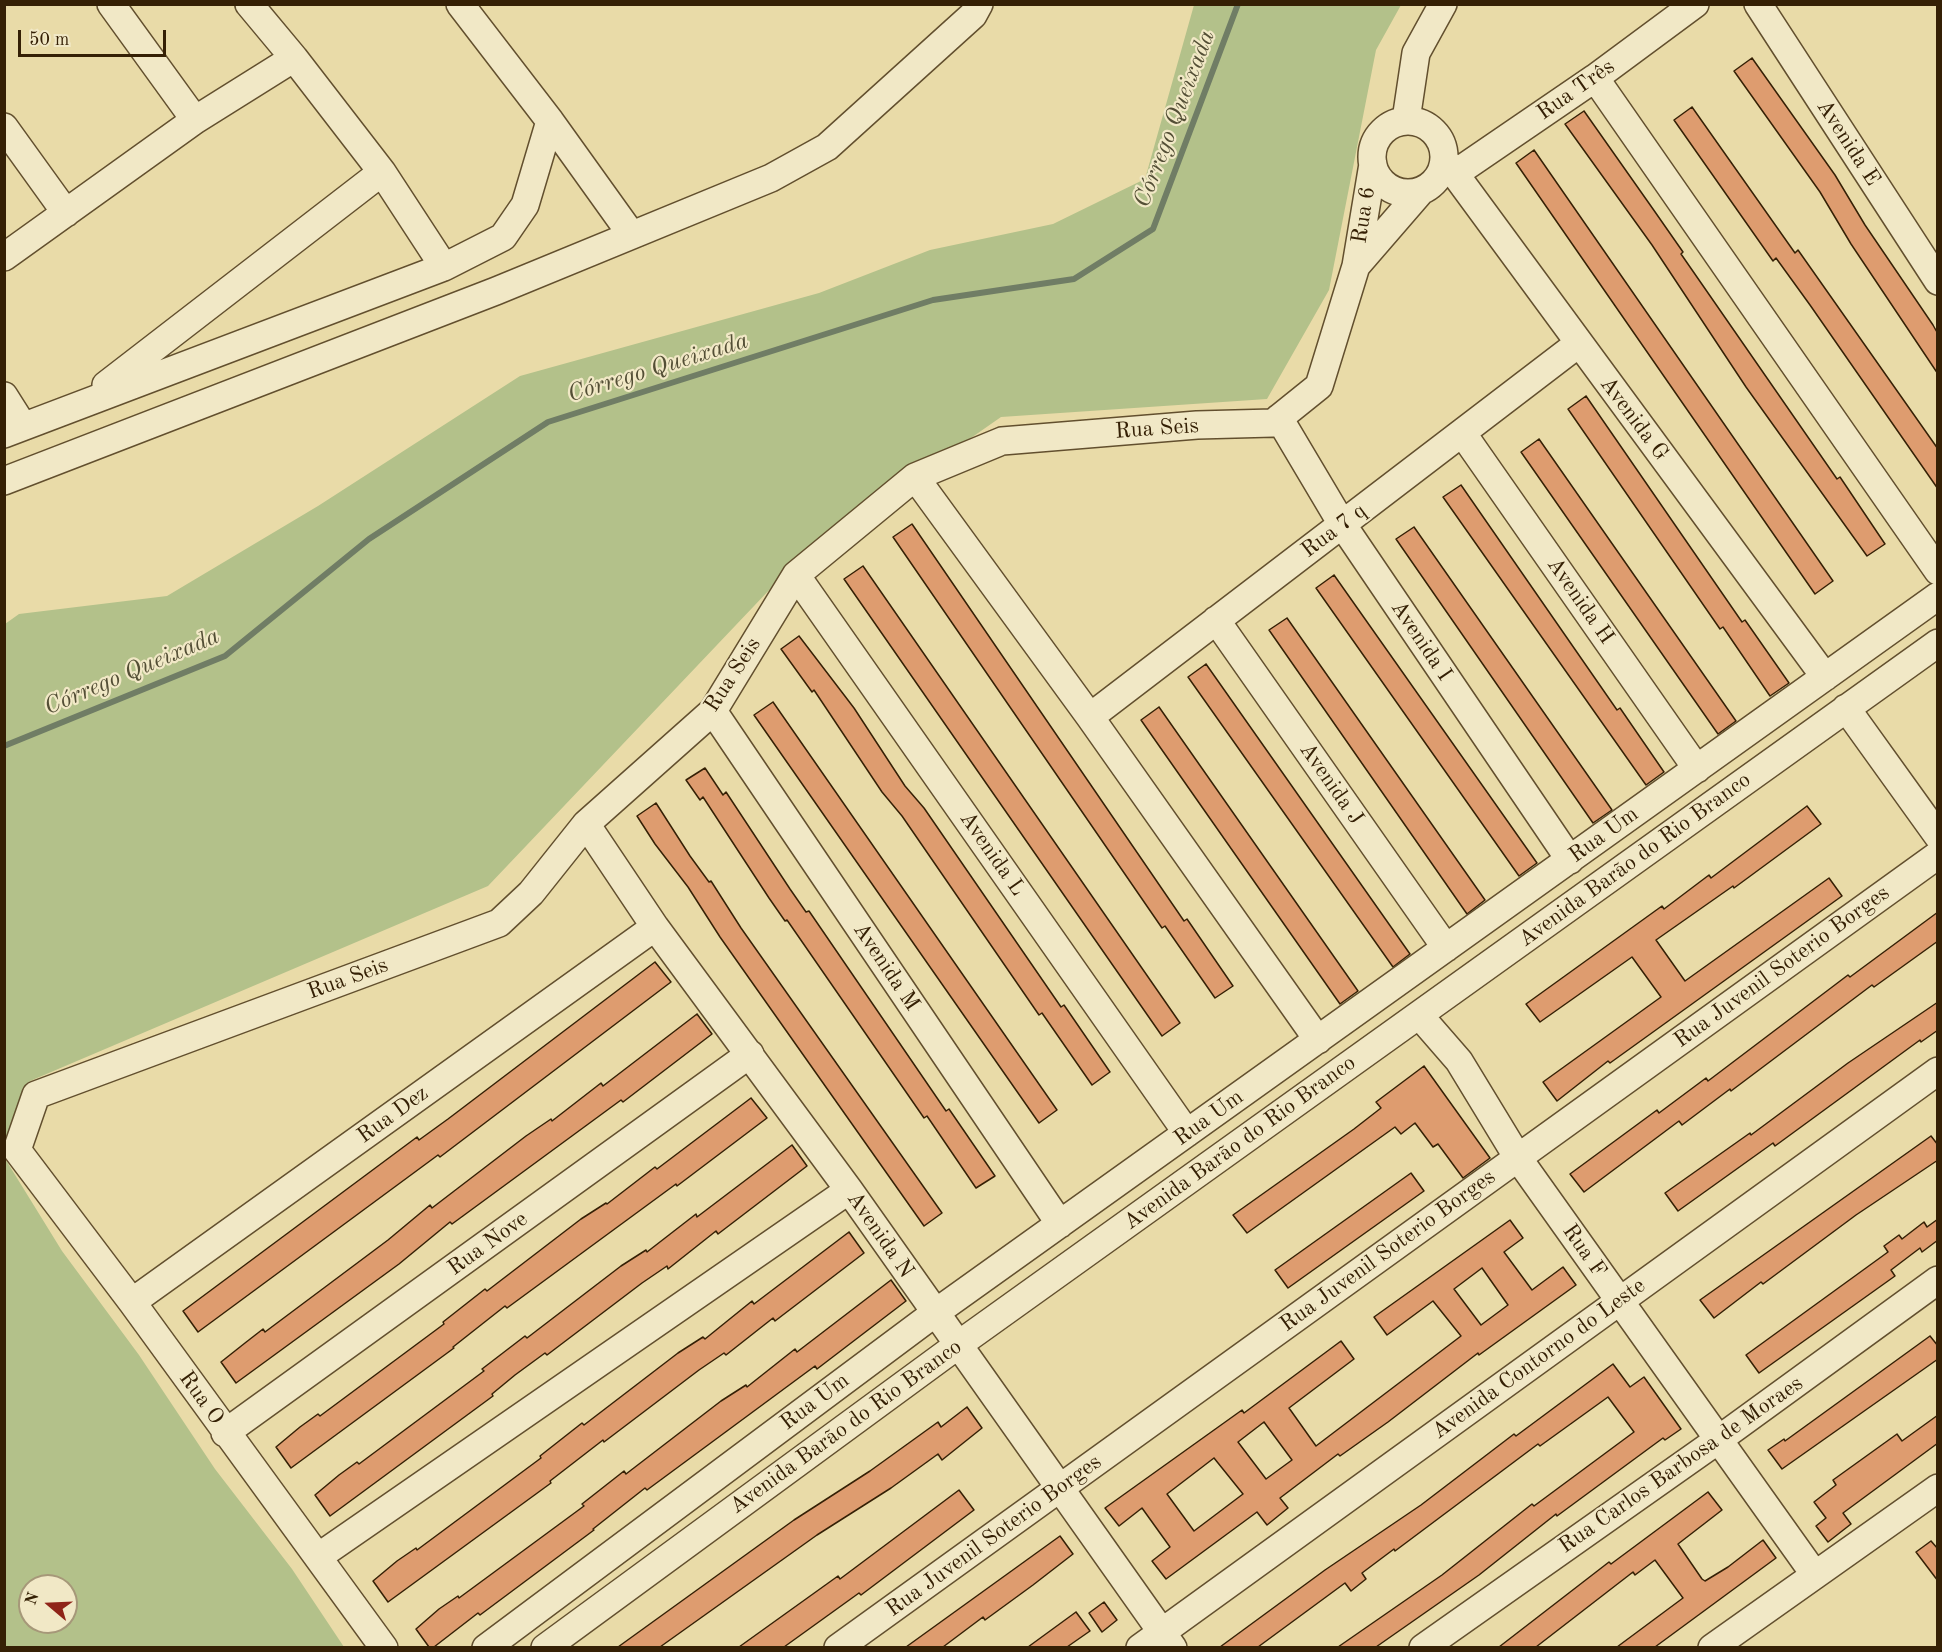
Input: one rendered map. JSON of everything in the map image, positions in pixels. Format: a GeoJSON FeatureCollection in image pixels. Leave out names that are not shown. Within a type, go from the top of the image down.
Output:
{"type":"FeatureCollection","features":[{"type":"Feature","properties":{"kind":"street"},"geometry":{"type":"LineString","coordinates":[[111,4],[195,120]]}},
{"type":"Feature","properties":{"kind":"street"},"geometry":{"type":"LineString","coordinates":[[249,4],[382,172],[444,267]]}},
{"type":"Feature","properties":{"kind":"street"},"geometry":{"type":"LineString","coordinates":[[460,4],[550,121],[631,234]]}},
{"type":"Feature","properties":{"kind":"street"},"geometry":{"type":"LineString","coordinates":[[4,481],[496,291],[771,178],[827,147],[973,15],[979,4]]}},
{"type":"Feature","properties":{"kind":"street"},"geometry":{"type":"LineString","coordinates":[[1406,120],[1416,53],[1443,4]]}},
{"type":"Feature","properties":{"kind":"street","name":"Rua Três"},"geometry":{"type":"LineString","coordinates":[[1450,166],[1594,78],[1695,4]]}},
{"type":"Feature","properties":{"kind":"street","name":"Avenida E"},"geometry":{"type":"LineString","coordinates":[[1758,4],[1938,281]]}},
{"type":"Feature","properties":{"kind":"street"},"geometry":{"type":"LineString","coordinates":[[4,257],[195,120],[294,58]]}},
{"type":"Feature","properties":{"kind":"street"},"geometry":{"type":"LineString","coordinates":[[1594,78],[1938,571]]}},
{"type":"Feature","properties":{"kind":"street"},"geometry":{"type":"LineString","coordinates":[[1356,266],[1421,191],[1450,166],[1440,139],[1434,131],[1426,125],[1406,120],[1396,122],[1379,135],[1374,144],[1373,164],[1383,183],[1391,189],[1400,192],[1421,191]]}},
{"type":"Feature","properties":{"kind":"street"},"geometry":{"type":"LineString","coordinates":[[4,396],[14,430],[444,267],[503,237],[525,205],[550,121]]}},
{"type":"Feature","properties":{"kind":"street"},"geometry":{"type":"LineString","coordinates":[[4,127],[66,213]]}},
{"type":"Feature","properties":{"kind":"street","name":"Rua 6"},"geometry":{"type":"LineString","coordinates":[[1356,266],[1373,164]]}},
{"type":"Feature","properties":{"kind":"street","name":"Avenida G"},"geometry":{"type":"LineString","coordinates":[[1450,166],[1578,344],[1825,677]]}},
{"type":"Feature","properties":{"kind":"street"},"geometry":{"type":"LineString","coordinates":[[83,402],[382,172]]}},
{"type":"Feature","properties":{"kind":"street","name":"Rua Seis"},"geometry":{"type":"LineString","coordinates":[[17,1150],[36,1095],[499,923],[531,893],[586,824],[713,711],[796,575],[915,477],[1002,441],[1197,425],[1274,423],[1318,386],[1356,266]]}},
{"type":"Feature","properties":{"kind":"street","name":"Rua 7 q"},"geometry":{"type":"LineString","coordinates":[[1090,717],[1578,344]]}},
{"type":"Feature","properties":{"kind":"street","name":"Avenida I"},"geometry":{"type":"LineString","coordinates":[[1279,418],[1342,524],[1570,860]]}},
{"type":"Feature","properties":{"kind":"street","name":"Avenida H"},"geometry":{"type":"LineString","coordinates":[[1463,434],[1697,769]]}},
{"type":"Feature","properties":{"kind":"street"},"geometry":{"type":"LineString","coordinates":[[915,477],[1090,717],[1318,1040]]}},
{"type":"Feature","properties":{"kind":"street","name":"Avenida L"},"geometry":{"type":"LineString","coordinates":[[796,575],[1187,1133]]}},
{"type":"Feature","properties":{"kind":"street","name":"Rua Um"},"geometry":{"type":"LineString","coordinates":[[486,1647],[935,1313],[1938,596]]}},
{"type":"Feature","properties":{"kind":"street","name":"Avenida J"},"geometry":{"type":"LineString","coordinates":[[1216,620],[1446,948]]}},
{"type":"Feature","properties":{"kind":"street","name":"Avenida Barão do Rio Branco"},"geometry":{"type":"LineString","coordinates":[[545,1647],[958,1345],[1938,643]]}},
{"type":"Feature","properties":{"kind":"street"},"geometry":{"type":"LineString","coordinates":[[1846,708],[1938,836]]}},
{"type":"Feature","properties":{"kind":"street","name":"Avenida M"},"geometry":{"type":"LineString","coordinates":[[713,711],[1060,1224]]}},
{"type":"Feature","properties":{"kind":"street","name":"Avenida N"},"geometry":{"type":"LineString","coordinates":[[586,824],[655,927],[849,1190],[1060,1488],[1158,1642]]}},
{"type":"Feature","properties":{"kind":"street","name":"Rua Juvenil Soterio Borges"},"geometry":{"type":"LineString","coordinates":[[838,1647],[1938,855]]}},
{"type":"Feature","properties":{"kind":"street","name":"Rua Dez"},"geometry":{"type":"LineString","coordinates":[[132,1302],[655,927]]}},
{"type":"Feature","properties":{"kind":"street","name":"Rua F"},"geometry":{"type":"LineString","coordinates":[[1419,1015],[1459,1061],[1518,1158],[1815,1575]]}},
{"type":"Feature","properties":{"kind":"street","name":"Rua Nove"},"geometry":{"type":"LineString","coordinates":[[225,1433],[750,1054]]}},
{"type":"Feature","properties":{"kind":"street","name":"Avenida Contorno do Leste"},"geometry":{"type":"LineString","coordinates":[[1158,1642],[1620,1301],[1938,1071]]}},
{"type":"Feature","properties":{"kind":"street","name":"Rua O"},"geometry":{"type":"LineString","coordinates":[[17,1150],[132,1302],[225,1433],[384,1647]]}},
{"type":"Feature","properties":{"kind":"street"},"geometry":{"type":"LineString","coordinates":[[318,1557],[849,1190]]}},
{"type":"Feature","properties":{"kind":"street","name":"Rua Carlos Barbosa de Moraes"},"geometry":{"type":"LineString","coordinates":[[1423,1647],[1718,1440],[1938,1280]]}},
{"type":"Feature","properties":{"kind":"street"},"geometry":{"type":"LineString","coordinates":[[1712,1647],[1938,1488]]}},
{"type":"Feature","properties":{"kind":"green space"},"geometry":{"type":"Polygon","coordinates":[[[1194,5],[1401,5],[1376,50],[1329,290],[1267,399],[1001,417],[915,477],[773,586],[488,886],[30,1081],[5,1147],[5,624],[19,614],[167,596],[318,506],[520,376],[819,293],[930,250],[1053,224],[1145,179],[1194,5]]]}},
{"type":"Feature","properties":{"kind":"green space"},"geometry":{"type":"Polygon","coordinates":[[[4,1157],[62,1251],[139,1355],[215,1469],[292,1569],[344,1647],[5,1647],[4,1157]]]}},
{"type":"Feature","properties":{"kind":"building"},"geometry":{"type":"Polygon","coordinates":[[[1752,58],[1835,175],[1865,225],[1933,325],[1938,334],[1938,374],[1851,244],[1820,192],[1734,71],[1752,58]]]}},
{"type":"Feature","properties":{"kind":"building"},"geometry":{"type":"Polygon","coordinates":[[[1692,107],[1795,253],[1798,250],[1938,449],[1938,489],[1810,305],[1776,258],[1773,261],[1674,120],[1692,107]]]}},
{"type":"Feature","properties":{"kind":"building"},"geometry":{"type":"Polygon","coordinates":[[[1584,111],[1837,479],[1840,477],[1885,544],[1867,556],[1746,387],[1652,245],[1565,124],[1584,111]]]}},
{"type":"Feature","properties":{"kind":"building"},"geometry":{"type":"Polygon","coordinates":[[[1534,150],[1833,581],[1815,594],[1516,163],[1534,150]]]}},
{"type":"Feature","properties":{"kind":"building"},"geometry":{"type":"Polygon","coordinates":[[[1586,396],[1742,622],[1745,620],[1789,683],[1770,696],[1723,627],[1720,629],[1568,409],[1586,396]]]}},
{"type":"Feature","properties":{"kind":"building"},"geometry":{"type":"Polygon","coordinates":[[[1539,439],[1736,721],[1718,734],[1521,452],[1539,439]]]}},
{"type":"Feature","properties":{"kind":"building"},"geometry":{"type":"Polygon","coordinates":[[[1461,485],[1617,710],[1620,708],[1664,772],[1646,785],[1443,497],[1461,485]]]}},
{"type":"Feature","properties":{"kind":"building"},"geometry":{"type":"Polygon","coordinates":[[[912,524],[1184,921],[1187,919],[1233,986],[1215,998],[1165,926],[1162,928],[893,537],[912,524]]]}},
{"type":"Feature","properties":{"kind":"building"},"geometry":{"type":"Polygon","coordinates":[[[1414,527],[1612,810],[1593,823],[1396,539],[1414,527]]]}},
{"type":"Feature","properties":{"kind":"building"},"geometry":{"type":"Polygon","coordinates":[[[863,566],[1180,1023],[1162,1036],[844,579],[863,566]]]}},
{"type":"Feature","properties":{"kind":"building"},"geometry":{"type":"Polygon","coordinates":[[[1334,575],[1537,863],[1519,876],[1316,588],[1334,575]]]}},
{"type":"Feature","properties":{"kind":"building"},"geometry":{"type":"Polygon","coordinates":[[[1287,618],[1485,900],[1467,914],[1269,630],[1287,618]]]}},
{"type":"Feature","properties":{"kind":"building"},"geometry":{"type":"Polygon","coordinates":[[[799,636],[854,708],[905,786],[924,808],[1061,1007],[1064,1005],[1110,1072],[1092,1085],[1042,1013],[1039,1015],[902,816],[882,792],[814,690],[812,692],[781,649],[799,636]]]}},
{"type":"Feature","properties":{"kind":"building"},"geometry":{"type":"Polygon","coordinates":[[[1206,664],[1410,954],[1393,967],[1188,677],[1206,664]]]}},
{"type":"Feature","properties":{"kind":"building"},"geometry":{"type":"Polygon","coordinates":[[[773,702],[1057,1110],[1039,1123],[754,715],[773,702]]]}},
{"type":"Feature","properties":{"kind":"building"},"geometry":{"type":"Polygon","coordinates":[[[1159,707],[1358,991],[1340,1004],[1141,720],[1159,707]]]}},
{"type":"Feature","properties":{"kind":"building"},"geometry":{"type":"Polygon","coordinates":[[[705,768],[723,795],[726,792],[806,912],[809,911],[946,1111],[949,1109],[995,1176],[976,1188],[927,1116],[924,1118],[787,920],[785,921],[769,898],[703,797],[700,800],[686,780],[705,768]]]}},
{"type":"Feature","properties":{"kind":"building"},"geometry":{"type":"Polygon","coordinates":[[[656,803],[690,856],[709,882],[711,881],[741,928],[942,1213],[924,1226],[637,816],[656,803]]]}},
{"type":"Feature","properties":{"kind":"building"},"geometry":{"type":"Polygon","coordinates":[[[1807,806],[1821,824],[1734,888],[1733,886],[1656,940],[1685,981],[1829,878],[1842,896],[1610,1063],[1608,1061],[1557,1101],[1543,1082],[1661,997],[1632,957],[1540,1022],[1526,1004],[1662,906],[1664,909],[1709,875],[1711,878],[1807,806]]]}},
{"type":"Feature","properties":{"kind":"building"},"geometry":{"type":"Polygon","coordinates":[[[1938,912],[1938,941],[1874,987],[1872,985],[1731,1091],[1730,1089],[1682,1125],[1679,1121],[1584,1192],[1570,1174],[1657,1110],[1659,1113],[1706,1078],[1708,1081],[1848,975],[1850,977],[1938,912]]]}},
{"type":"Feature","properties":{"kind":"building"},"geometry":{"type":"Polygon","coordinates":[[[655,962],[671,982],[440,1157],[438,1155],[198,1332],[183,1311],[417,1137],[419,1140],[448,1119],[655,962]]]}},
{"type":"Feature","properties":{"kind":"building"},"geometry":{"type":"Polygon","coordinates":[[[1938,1002],[1938,1030],[1921,1042],[1920,1040],[1775,1146],[1773,1143],[1678,1211],[1665,1193],[1938,1002]]]}},
{"type":"Feature","properties":{"kind":"building"},"geometry":{"type":"Polygon","coordinates":[[[697,1014],[712,1034],[623,1102],[621,1100],[452,1224],[450,1222],[399,1264],[236,1383],[221,1362],[263,1329],[265,1332],[388,1240],[430,1205],[432,1208],[526,1136],[551,1119],[552,1121],[601,1083],[603,1086],[697,1014]]]}},
{"type":"Feature","properties":{"kind":"building"},"geometry":{"type":"Polygon","coordinates":[[[1424,1066],[1490,1158],[1463,1178],[1438,1144],[1433,1147],[1415,1123],[1401,1134],[1395,1127],[1247,1233],[1233,1215],[1381,1108],[1376,1102],[1424,1066]]]}},
{"type":"Feature","properties":{"kind":"building"},"geometry":{"type":"Polygon","coordinates":[[[751,1098],[767,1118],[677,1186],[676,1184],[507,1308],[505,1306],[454,1348],[291,1468],[276,1447],[300,1427],[318,1414],[320,1416],[444,1324],[443,1322],[485,1289],[487,1291],[581,1219],[607,1204],[655,1167],[657,1169],[751,1098]]]}},
{"type":"Feature","properties":{"kind":"building"},"geometry":{"type":"Polygon","coordinates":[[[1931,1136],[1938,1145],[1938,1160],[1856,1215],[1763,1284],[1761,1282],[1714,1318],[1700,1300],[1931,1136]]]}},
{"type":"Feature","properties":{"kind":"building"},"geometry":{"type":"Polygon","coordinates":[[[792,1145],[807,1166],[718,1234],[716,1231],[668,1269],[667,1266],[642,1283],[547,1355],[545,1353],[515,1375],[492,1394],[493,1396],[330,1516],[315,1495],[339,1475],[357,1462],[359,1464],[484,1371],[482,1369],[525,1336],[527,1338],[621,1266],[646,1250],[647,1252],[696,1214],[697,1217],[792,1145]]]}},
{"type":"Feature","properties":{"kind":"building"},"geometry":{"type":"Polygon","coordinates":[[[1411,1173],[1424,1191],[1288,1288],[1275,1270],[1411,1173]]]}},
{"type":"Feature","properties":{"kind":"building"},"geometry":{"type":"Polygon","coordinates":[[[1938,1219],[1938,1240],[1922,1252],[1920,1248],[1891,1270],[1895,1276],[1759,1373],[1746,1355],[1888,1252],[1884,1246],[1899,1235],[1902,1239],[1924,1222],[1927,1227],[1938,1219]]]}},
{"type":"Feature","properties":{"kind":"building"},"geometry":{"type":"Polygon","coordinates":[[[1510,1220],[1523,1238],[1504,1252],[1532,1290],[1563,1267],[1576,1285],[1479,1355],[1478,1353],[1388,1422],[1340,1456],[1338,1454],[1280,1498],[1288,1508],[1267,1525],[1257,1512],[1166,1579],[1152,1561],[1170,1547],[1142,1508],[1119,1526],[1105,1508],[1242,1410],[1244,1413],[1341,1341],[1354,1359],[1289,1408],[1316,1446],[1461,1336],[1433,1301],[1387,1335],[1374,1317],[1510,1220]],[[1482,1268],[1454,1289],[1481,1325],[1508,1305],[1482,1268]],[[1264,1422],[1238,1442],[1266,1479],[1292,1460],[1264,1422]],[[1214,1458],[1167,1494],[1194,1531],[1243,1494],[1214,1458]]]}},
{"type":"Feature","properties":{"kind":"building"},"geometry":{"type":"Polygon","coordinates":[[[849,1232],[864,1253],[775,1321],[773,1318],[726,1355],[724,1353],[699,1370],[604,1442],[603,1440],[550,1481],[551,1483],[388,1602],[373,1581],[397,1561],[416,1548],[417,1550],[541,1458],[540,1456],[582,1423],[584,1425],[678,1353],[703,1337],[705,1339],[752,1301],[754,1304],[849,1232]]]}},
{"type":"Feature","properties":{"kind":"building"},"geometry":{"type":"Polygon","coordinates":[[[891,1280],[906,1301],[817,1369],[815,1366],[647,1490],[645,1488],[594,1530],[480,1615],[478,1613],[434,1647],[429,1647],[416,1629],[439,1609],[458,1596],[459,1598],[584,1506],[582,1504],[624,1471],[626,1474],[721,1401],[746,1385],[747,1387],[795,1349],[797,1352],[891,1280]]]}},
{"type":"Feature","properties":{"kind":"building"},"geometry":{"type":"Polygon","coordinates":[[[1930,1336],[1938,1346],[1938,1359],[1782,1469],[1768,1450],[1784,1439],[1785,1441],[1930,1336]]]}},
{"type":"Feature","properties":{"kind":"building"},"geometry":{"type":"Polygon","coordinates":[[[1613,1364],[1630,1387],[1644,1377],[1681,1429],[1665,1440],[1663,1438],[1557,1516],[1556,1514],[1479,1575],[1376,1647],[1338,1647],[1442,1575],[1532,1504],[1534,1506],[1634,1432],[1608,1397],[1540,1446],[1538,1444],[1362,1573],[1366,1579],[1351,1591],[1345,1583],[1258,1647],[1220,1647],[1325,1570],[1421,1505],[1514,1434],[1516,1436],[1613,1364]]]}},
{"type":"Feature","properties":{"kind":"building"},"geometry":{"type":"Polygon","coordinates":[[[967,1407],[982,1428],[942,1460],[938,1454],[891,1488],[817,1535],[660,1647],[618,1647],[794,1520],[870,1471],[938,1422],[941,1427],[967,1407]]]}},
{"type":"Feature","properties":{"kind":"building"},"geometry":{"type":"Polygon","coordinates":[[[1938,1415],[1938,1443],[1843,1513],[1851,1524],[1828,1542],[1816,1526],[1826,1518],[1814,1502],[1836,1485],[1833,1480],[1897,1434],[1902,1441],[1938,1415]]]}},
{"type":"Feature","properties":{"kind":"building"},"geometry":{"type":"Polygon","coordinates":[[[959,1490],[974,1510],[861,1595],[859,1593],[784,1647],[739,1647],[838,1576],[840,1579],[959,1490]]]}},
{"type":"Feature","properties":{"kind":"building"},"geometry":{"type":"Polygon","coordinates":[[[1708,1492],[1722,1510],[1678,1544],[1702,1579],[1705,1581],[1728,1567],[1763,1540],[1776,1558],[1655,1647],[1617,1647],[1683,1598],[1655,1560],[1635,1575],[1633,1572],[1536,1647],[1499,1647],[1609,1562],[1611,1564],[1708,1492]]]}},
{"type":"Feature","properties":{"kind":"building"},"geometry":{"type":"Polygon","coordinates":[[[1060,1536],[1073,1554],[985,1620],[983,1617],[943,1647],[906,1647],[1060,1536]]]}},
{"type":"Feature","properties":{"kind":"building"},"geometry":{"type":"Polygon","coordinates":[[[1931,1541],[1938,1549],[1938,1581],[1916,1552],[1931,1541]]]}},
{"type":"Feature","properties":{"kind":"building"},"geometry":{"type":"Polygon","coordinates":[[[1104,1602],[1117,1620],[1102,1632],[1089,1613],[1104,1602]]]}},
{"type":"Feature","properties":{"kind":"building"},"geometry":{"type":"Polygon","coordinates":[[[1076,1612],[1090,1631],[1067,1647],[1028,1647],[1076,1612]]]}},
{"type":"Feature","properties":{"kind":"waterway","name":"Córrego Queixada"},"geometry":{"type":"LineString","coordinates":[[4,746],[225,656],[369,539],[548,422],[933,300],[1074,279],[1153,229],[1238,4]]}}]}
